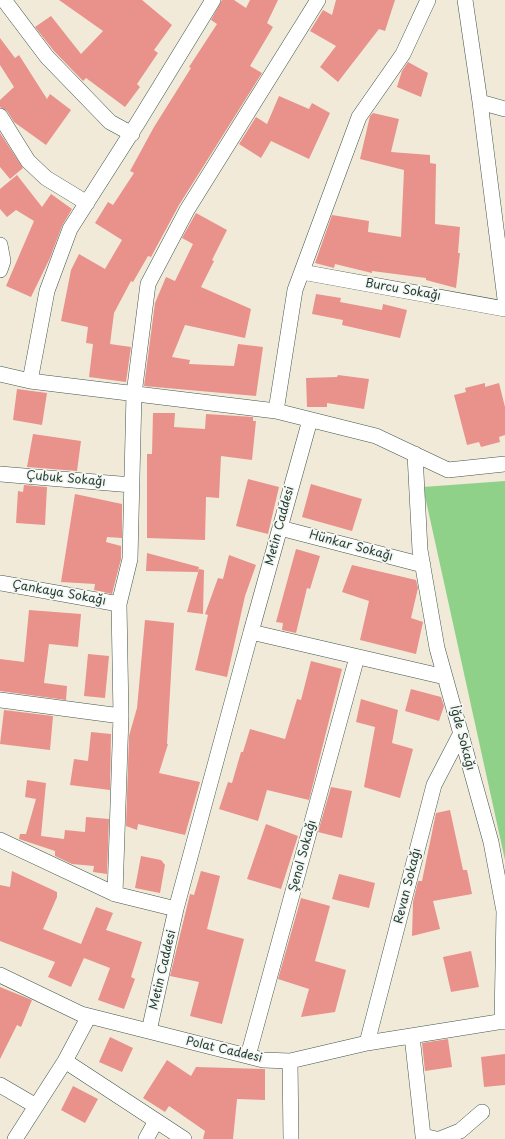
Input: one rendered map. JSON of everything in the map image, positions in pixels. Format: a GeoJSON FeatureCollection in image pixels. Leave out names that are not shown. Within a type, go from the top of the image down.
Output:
{"type":"FeatureCollection","features":[{"type":"Feature","properties":{"kind":"street"},"geometry":{"type":"LineString","coordinates":[[4,0],[46,57],[110,122],[132,134]]}},
{"type":"Feature","properties":{"kind":"street"},"geometry":{"type":"LineString","coordinates":[[30,381],[47,291],[70,229],[132,134],[213,0]]}},
{"type":"Feature","properties":{"kind":"street"},"geometry":{"type":"LineString","coordinates":[[115,894],[121,716],[119,604],[130,559],[134,394],[148,284],[187,210],[318,0]]}},
{"type":"Feature","properties":{"kind":"street"},"geometry":{"type":"LineString","coordinates":[[276,411],[295,290],[358,117],[403,54],[428,0]]}},
{"type":"Feature","properties":{"kind":"street"},"geometry":{"type":"LineString","coordinates":[[465,0],[480,102],[505,299]]}},
{"type":"Feature","properties":{"kind":"street"},"geometry":{"type":"LineString","coordinates":[[480,102],[505,109]]}},
{"type":"Feature","properties":{"kind":"street"},"geometry":{"type":"LineString","coordinates":[[0,116],[32,165],[46,178],[87,203]]}},
{"type":"Feature","properties":{"kind":"street"},"geometry":{"type":"LineString","coordinates":[[0,245],[3,261],[0,270]]}},
{"type":"Feature","properties":{"kind":"street","name":"Burcu Sokağı"},"geometry":{"type":"LineString","coordinates":[[302,272],[505,309]]}},
{"type":"Feature","properties":{"kind":"street"},"geometry":{"type":"LineString","coordinates":[[0,374],[30,381],[276,411],[376,436],[448,470],[505,464]]}},
{"type":"Feature","properties":{"kind":"street","name":"Metin Caddesi"},"geometry":{"type":"LineString","coordinates":[[149,1031],[176,909],[310,420]]}},
{"type":"Feature","properties":{"kind":"street","name":"İğde Sokağı"},"geometry":{"type":"LineString","coordinates":[[415,454],[423,565],[437,648],[491,842],[504,911],[503,1021]]}},
{"type":"Feature","properties":{"kind":"street","name":"Çubuk Sokağı"},"geometry":{"type":"LineString","coordinates":[[0,474],[132,485]]}},
{"type":"Feature","properties":{"kind":"street","name":"Hünkar Sokağı"},"geometry":{"type":"LineString","coordinates":[[280,528],[423,565]]}},
{"type":"Feature","properties":{"kind":"street","name":"Çankaya Sokağı"},"geometry":{"type":"LineString","coordinates":[[0,583],[119,604]]}},
{"type":"Feature","properties":{"kind":"street"},"geometry":{"type":"LineString","coordinates":[[251,632],[445,676]]}},
{"type":"Feature","properties":{"kind":"street","name":"Şenol Sokağı"},"geometry":{"type":"LineString","coordinates":[[248,1056],[357,657]]}},
{"type":"Feature","properties":{"kind":"street"},"geometry":{"type":"LineString","coordinates":[[0,700],[121,716]]}},
{"type":"Feature","properties":{"kind":"street","name":"Revan Sokağı"},"geometry":{"type":"LineString","coordinates":[[367,1043],[434,786],[461,733]]}},
{"type":"Feature","properties":{"kind":"street"},"geometry":{"type":"LineString","coordinates":[[0,840],[115,894],[176,909]]}},
{"type":"Feature","properties":{"kind":"street","name":"Polat Caddesi"},"geometry":{"type":"LineString","coordinates":[[0,975],[89,1016],[263,1060],[290,1061],[367,1043],[503,1021]]}},
{"type":"Feature","properties":{"kind":"street"},"geometry":{"type":"LineString","coordinates":[[15,1139],[65,1061],[89,1016]]}},
{"type":"Feature","properties":{"kind":"street"},"geometry":{"type":"LineString","coordinates":[[412,1036],[422,1136],[436,1139]]}},
{"type":"Feature","properties":{"kind":"street"},"geometry":{"type":"LineString","coordinates":[[65,1061],[184,1139]]}},
{"type":"Feature","properties":{"kind":"street"},"geometry":{"type":"LineString","coordinates":[[290,1061],[291,1139]]}},
{"type":"Feature","properties":{"kind":"street"},"geometry":{"type":"LineString","coordinates":[[0,1085],[36,1106]]}},
{"type":"Feature","properties":{"kind":"street"},"geometry":{"type":"LineString","coordinates":[[440,1139],[460,1131],[482,1112]]}},
{"type":"Feature","properties":{"kind":"street"},"geometry":{"type":"LineString","coordinates":[[146,1139],[156,1121]]}},
{"type":"Feature","properties":{"kind":"green space"},"geometry":{"type":"Polygon","coordinates":[[[505,481],[505,860],[423,487],[505,481]]]}},
{"type":"Feature","properties":{"kind":"building"},"geometry":{"type":"Polygon","coordinates":[[[59,0],[142,0],[172,25],[154,50],[158,53],[137,84],[140,87],[125,107],[86,78],[83,81],[54,51],[35,27],[51,16],[81,54],[103,31],[59,0]]]}},
{"type":"Feature","properties":{"kind":"building"},"geometry":{"type":"Polygon","coordinates":[[[222,0],[234,0],[246,8],[250,0],[278,0],[267,23],[273,27],[250,66],[262,73],[179,205],[151,257],[148,256],[133,282],[131,281],[114,313],[110,344],[131,347],[126,382],[89,377],[93,344],[86,343],[88,327],[61,321],[71,270],[79,254],[105,269],[122,240],[95,223],[108,202],[113,205],[134,173],[130,171],[154,127],[191,68],[189,67],[217,24],[211,20],[222,0]]]}},
{"type":"Feature","properties":{"kind":"building"},"geometry":{"type":"Polygon","coordinates":[[[336,0],[395,0],[385,31],[379,29],[338,82],[320,67],[336,46],[310,31],[323,10],[332,15],[336,0]]]}},
{"type":"Feature","properties":{"kind":"building"},"geometry":{"type":"Polygon","coordinates":[[[0,38],[15,58],[19,55],[47,99],[50,94],[71,110],[46,145],[14,122],[7,111],[0,107],[0,100],[14,87],[0,65],[0,38]]]}},
{"type":"Feature","properties":{"kind":"building"},"geometry":{"type":"Polygon","coordinates":[[[408,62],[428,73],[421,97],[397,87],[402,71],[408,62]]]}},
{"type":"Feature","properties":{"kind":"building"},"geometry":{"type":"Polygon","coordinates":[[[279,96],[309,109],[312,103],[330,113],[309,159],[271,141],[261,158],[239,144],[256,117],[267,124],[279,96]]]}},
{"type":"Feature","properties":{"kind":"building"},"geometry":{"type":"Polygon","coordinates":[[[373,113],[399,119],[391,152],[430,155],[430,163],[436,164],[435,224],[460,227],[458,253],[460,253],[456,288],[426,280],[426,278],[372,271],[372,273],[335,264],[334,268],[315,263],[332,215],[369,221],[368,232],[401,237],[404,170],[360,159],[370,116],[373,113]]]}},
{"type":"Feature","properties":{"kind":"building"},"geometry":{"type":"Polygon","coordinates":[[[0,133],[23,168],[10,179],[0,167],[0,133]]]}},
{"type":"Feature","properties":{"kind":"building"},"geometry":{"type":"Polygon","coordinates":[[[17,175],[42,207],[51,194],[72,209],[62,226],[50,258],[31,297],[6,286],[34,221],[16,210],[7,217],[0,209],[0,189],[17,175]]]}},
{"type":"Feature","properties":{"kind":"building"},"geometry":{"type":"Polygon","coordinates":[[[196,213],[227,230],[201,287],[251,309],[245,338],[185,325],[172,357],[190,360],[189,364],[234,366],[238,344],[263,347],[256,396],[144,386],[155,303],[166,277],[175,281],[193,244],[182,238],[196,213]]]}},
{"type":"Feature","properties":{"kind":"building"},"geometry":{"type":"Polygon","coordinates":[[[316,294],[341,298],[340,302],[382,310],[383,304],[407,310],[400,338],[342,325],[343,320],[312,314],[316,294]]]}},
{"type":"Feature","properties":{"kind":"building"},"geometry":{"type":"Polygon","coordinates":[[[338,375],[369,379],[364,409],[327,403],[327,407],[307,407],[306,378],[337,377],[338,375]]]}},
{"type":"Feature","properties":{"kind":"building"},"geometry":{"type":"Polygon","coordinates":[[[485,383],[485,387],[499,383],[505,407],[505,435],[499,437],[500,442],[481,447],[479,442],[467,445],[454,395],[466,392],[465,388],[485,383]]]}},
{"type":"Feature","properties":{"kind":"building"},"geometry":{"type":"Polygon","coordinates":[[[17,389],[47,393],[42,425],[13,420],[17,389]]]}},
{"type":"Feature","properties":{"kind":"building"},"geometry":{"type":"Polygon","coordinates":[[[153,413],[175,413],[174,427],[205,429],[206,414],[253,417],[253,421],[256,421],[252,460],[221,456],[219,498],[206,497],[205,540],[147,538],[147,454],[152,454],[153,413]]]}},
{"type":"Feature","properties":{"kind":"building"},"geometry":{"type":"Polygon","coordinates":[[[33,434],[81,441],[77,471],[27,467],[33,434]]]}},
{"type":"Feature","properties":{"kind":"building"},"geometry":{"type":"Polygon","coordinates":[[[248,479],[279,487],[268,534],[236,526],[248,479]]]}},
{"type":"Feature","properties":{"kind":"building"},"geometry":{"type":"Polygon","coordinates":[[[311,484],[362,499],[352,531],[302,517],[311,484]]]}},
{"type":"Feature","properties":{"kind":"building"},"geometry":{"type":"Polygon","coordinates":[[[24,485],[47,487],[45,525],[16,523],[18,491],[23,492],[24,485]]]}},
{"type":"Feature","properties":{"kind":"building"},"geometry":{"type":"Polygon","coordinates":[[[75,494],[122,504],[122,538],[107,537],[106,542],[121,546],[121,559],[112,594],[94,590],[95,584],[61,582],[75,494]]]}},
{"type":"Feature","properties":{"kind":"building"},"geometry":{"type":"Polygon","coordinates":[[[296,549],[320,556],[310,589],[307,588],[296,633],[282,630],[283,623],[276,622],[296,549]]]}},
{"type":"Feature","properties":{"kind":"building"},"geometry":{"type":"Polygon","coordinates":[[[147,553],[199,567],[198,572],[146,571],[147,553]]]}},
{"type":"Feature","properties":{"kind":"building"},"geometry":{"type":"Polygon","coordinates":[[[229,555],[256,565],[245,596],[227,677],[195,670],[208,615],[205,614],[218,578],[223,579],[229,555]]]}},
{"type":"Feature","properties":{"kind":"building"},"geometry":{"type":"Polygon","coordinates":[[[352,565],[416,580],[418,588],[411,618],[423,622],[416,654],[360,640],[369,601],[342,592],[352,565]]]}},
{"type":"Feature","properties":{"kind":"building"},"geometry":{"type":"Polygon","coordinates":[[[199,569],[204,570],[203,614],[187,612],[199,569]]]}},
{"type":"Feature","properties":{"kind":"building"},"geometry":{"type":"Polygon","coordinates":[[[29,610],[81,614],[78,647],[49,644],[44,683],[67,686],[66,700],[0,691],[0,659],[24,662],[29,610]]]}},
{"type":"Feature","properties":{"kind":"building"},"geometry":{"type":"Polygon","coordinates":[[[145,620],[174,623],[168,744],[159,773],[200,782],[185,835],[138,824],[137,830],[126,826],[129,736],[137,708],[145,620]]]}},
{"type":"Feature","properties":{"kind":"building"},"geometry":{"type":"Polygon","coordinates":[[[88,654],[109,656],[105,698],[84,696],[88,654]]]}},
{"type":"Feature","properties":{"kind":"building"},"geometry":{"type":"Polygon","coordinates":[[[311,661],[342,669],[309,800],[267,790],[258,821],[219,809],[228,782],[232,783],[241,752],[243,752],[250,729],[285,739],[297,699],[301,700],[311,661]]]}},
{"type":"Feature","properties":{"kind":"building"},"geometry":{"type":"Polygon","coordinates":[[[411,689],[441,697],[444,706],[439,721],[405,711],[411,689]]]}},
{"type":"Feature","properties":{"kind":"building"},"geometry":{"type":"Polygon","coordinates":[[[361,699],[398,710],[392,743],[413,749],[400,798],[364,787],[375,727],[356,722],[361,699]]]}},
{"type":"Feature","properties":{"kind":"building"},"geometry":{"type":"Polygon","coordinates":[[[4,710],[53,716],[50,750],[0,744],[4,710]]]}},
{"type":"Feature","properties":{"kind":"building"},"geometry":{"type":"Polygon","coordinates":[[[91,732],[111,734],[110,790],[70,785],[74,759],[88,761],[91,732]]]}},
{"type":"Feature","properties":{"kind":"building"},"geometry":{"type":"Polygon","coordinates":[[[27,780],[46,783],[41,836],[64,839],[65,830],[85,832],[86,817],[109,819],[107,874],[93,872],[94,866],[72,864],[55,856],[55,851],[19,839],[20,834],[26,834],[36,799],[25,797],[27,780]]]}},
{"type":"Feature","properties":{"kind":"building"},"geometry":{"type":"Polygon","coordinates":[[[331,787],[352,791],[342,838],[318,832],[331,787]]]}},
{"type":"Feature","properties":{"kind":"building"},"geometry":{"type":"Polygon","coordinates":[[[450,810],[463,870],[467,870],[472,894],[433,901],[440,929],[412,936],[413,902],[418,881],[422,881],[436,813],[450,810]]]}},
{"type":"Feature","properties":{"kind":"building"},"geometry":{"type":"Polygon","coordinates":[[[266,824],[298,836],[281,889],[247,879],[266,824]]]}},
{"type":"Feature","properties":{"kind":"building"},"geometry":{"type":"Polygon","coordinates":[[[141,856],[161,860],[165,865],[160,893],[135,888],[141,856]]]}},
{"type":"Feature","properties":{"kind":"building"},"geometry":{"type":"Polygon","coordinates":[[[12,871],[57,892],[57,897],[43,929],[81,944],[96,907],[113,913],[106,930],[142,942],[131,977],[135,979],[124,1009],[98,1000],[110,968],[84,958],[71,987],[48,977],[55,962],[0,941],[0,885],[10,887],[12,871]]]}},
{"type":"Feature","properties":{"kind":"building"},"geometry":{"type":"Polygon","coordinates":[[[201,871],[220,876],[207,929],[244,939],[222,1024],[190,1016],[199,982],[170,976],[190,894],[194,895],[201,871]]]}},
{"type":"Feature","properties":{"kind":"building"},"geometry":{"type":"Polygon","coordinates":[[[339,874],[375,883],[369,908],[332,899],[339,874]]]}},
{"type":"Feature","properties":{"kind":"building"},"geometry":{"type":"Polygon","coordinates":[[[301,898],[330,906],[315,961],[346,970],[335,1012],[301,1017],[309,989],[278,979],[301,898]]]}},
{"type":"Feature","properties":{"kind":"building"},"geometry":{"type":"Polygon","coordinates":[[[471,951],[479,987],[451,992],[443,957],[471,951]]]}},
{"type":"Feature","properties":{"kind":"building"},"geometry":{"type":"Polygon","coordinates":[[[0,987],[32,1000],[21,1027],[17,1025],[0,1059],[0,987]]]}},
{"type":"Feature","properties":{"kind":"building"},"geometry":{"type":"Polygon","coordinates":[[[110,1037],[133,1048],[122,1072],[99,1062],[110,1037]]]}},
{"type":"Feature","properties":{"kind":"building"},"geometry":{"type":"Polygon","coordinates":[[[448,1039],[452,1067],[425,1071],[422,1043],[448,1039]]]}},
{"type":"Feature","properties":{"kind":"building"},"geometry":{"type":"Polygon","coordinates":[[[505,1054],[505,1085],[484,1087],[481,1057],[505,1054]]]}},
{"type":"Feature","properties":{"kind":"building"},"geometry":{"type":"Polygon","coordinates":[[[167,1060],[191,1076],[196,1067],[265,1069],[265,1100],[237,1099],[233,1139],[203,1139],[205,1131],[169,1106],[165,1112],[143,1098],[167,1060]]]}},
{"type":"Feature","properties":{"kind":"building"},"geometry":{"type":"Polygon","coordinates":[[[73,1086],[98,1099],[85,1123],[61,1110],[73,1086]]]}}]}
